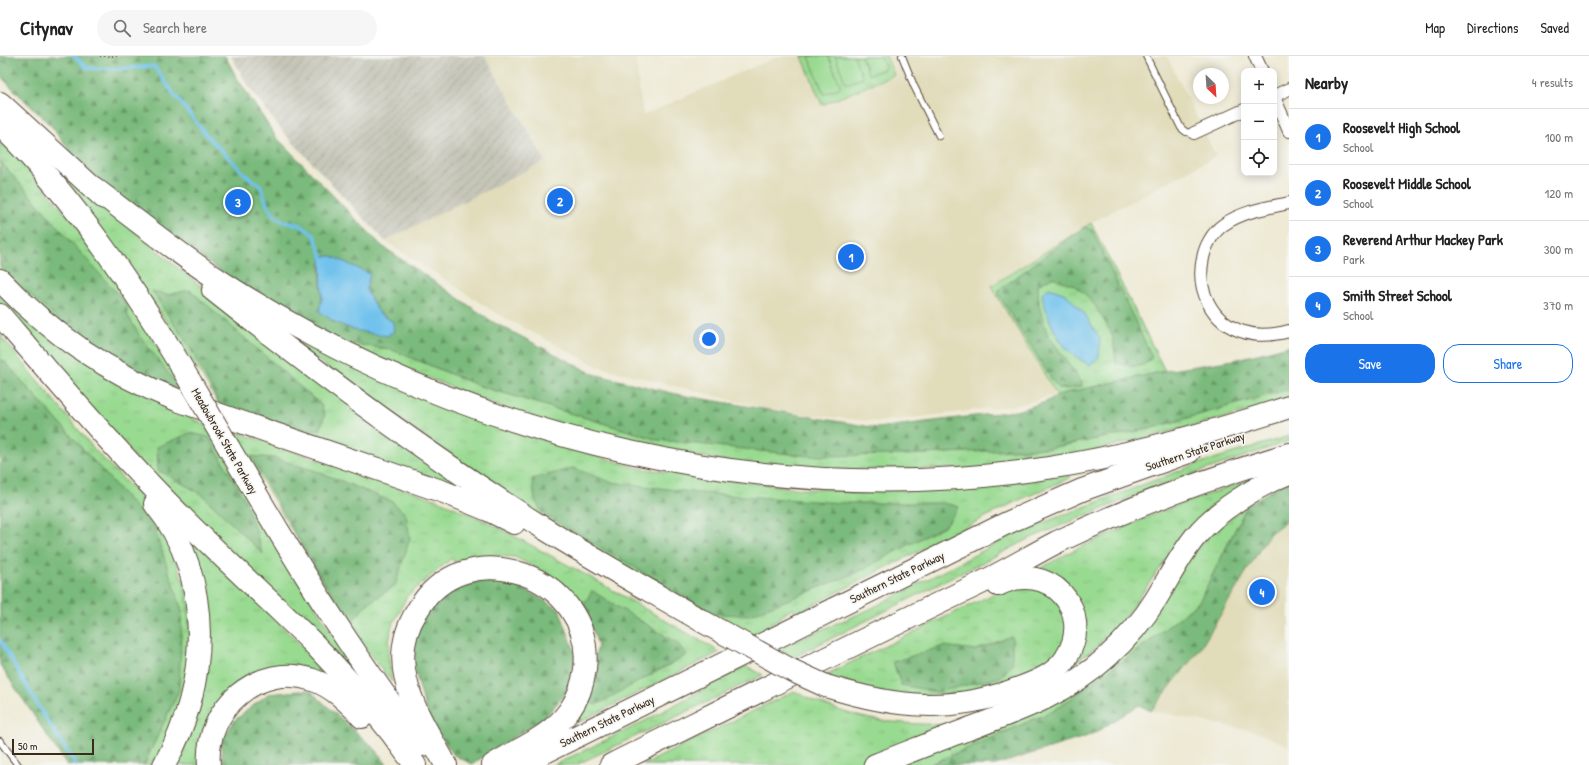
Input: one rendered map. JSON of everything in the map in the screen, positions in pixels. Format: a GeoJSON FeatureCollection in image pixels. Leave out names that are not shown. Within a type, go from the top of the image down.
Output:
{"type":"FeatureCollection","features":[{"type":"Feature","properties":{"kind":"highway"},"geometry":{"type":"LineString","coordinates":[[0,103],[138,229],[200,280],[276,340],[398,430],[472,481],[546,529],[770,669],[873,708],[892,712],[928,715],[964,713],[1004,703],[1033,693],[1074,670],[1113,637],[1133,614],[1175,556],[1207,524],[1228,507],[1267,482],[1289,473]]}},
{"type":"Feature","properties":{"kind":"highway","name":"Meadowbrook State Parkway"},"geometry":{"type":"LineString","coordinates":[[0,125],[51,180],[101,245],[131,289],[191,384],[333,618],[386,696],[418,755]]}},
{"type":"Feature","properties":{"kind":"highway"},"geometry":{"type":"LineString","coordinates":[[94,188],[174,249],[233,289],[292,324],[382,369],[460,402],[541,429],[601,445],[685,463],[747,471],[842,479],[908,479],[985,475],[1045,469],[1132,452],[1190,438],[1289,408]]}},
{"type":"Feature","properties":{"kind":"highway"},"geometry":{"type":"LineString","coordinates":[[0,280],[38,317],[67,340],[97,361],[143,386],[177,400],[438,489],[488,510],[700,625]]}},
{"type":"Feature","properties":{"kind":"highway","name":"Meadowbrook State Parkway"},"geometry":{"type":"LineString","coordinates":[[0,315],[103,435],[188,523],[315,645],[360,695],[418,755],[438,765]]}},
{"type":"Feature","properties":{"kind":"highway","name":"Southern State Parkway"},"geometry":{"type":"LineString","coordinates":[[519,765],[1026,514],[1125,474],[1289,421]]}},
{"type":"Feature","properties":{"kind":"highway"},"geometry":{"type":"LineString","coordinates":[[103,435],[168,521],[188,565],[195,599],[199,634],[194,687],[180,732],[164,765]]}},
{"type":"Feature","properties":{"kind":"highway"},"geometry":{"type":"LineString","coordinates":[[611,765],[858,642],[1000,574],[1056,542],[1105,520],[1212,478],[1289,454]]}},
{"type":"Feature","properties":{"kind":"highway"},"geometry":{"type":"LineString","coordinates":[[875,765],[1042,701],[1081,678],[1108,657],[1138,624],[1156,600],[1171,572],[1195,537]]}},
{"type":"Feature","properties":{"kind":"highway"},"geometry":{"type":"LineString","coordinates":[[418,755],[414,705],[406,680],[403,659],[405,639],[408,629],[423,601],[438,587],[458,575],[478,569],[493,568],[509,570],[530,576],[552,589],[560,596],[574,614],[582,632],[586,662],[578,695],[563,719],[534,741],[493,765]]}},
{"type":"Feature","properties":{"kind":"highway"},"geometry":{"type":"LineString","coordinates":[[823,689],[908,705],[952,704],[982,700],[1038,681],[1053,671],[1066,659],[1070,651],[1073,644],[1075,626],[1070,605],[1062,593],[1057,588],[1042,580],[1026,577],[1003,583],[932,618],[858,642]]}},
{"type":"Feature","properties":{"kind":"highway"},"geometry":{"type":"LineString","coordinates":[[209,765],[208,749],[213,728],[221,714],[233,700],[241,692],[259,682],[279,677],[291,676],[314,680],[340,696],[418,755],[446,765]]}},
{"type":"Feature","properties":{"kind":"street"},"geometry":{"type":"LineString","coordinates":[[1255,56],[1261,68]]}},
{"type":"Feature","properties":{"kind":"street"},"geometry":{"type":"LineString","coordinates":[[1277,95],[1289,89]]}},
{"type":"Feature","properties":{"kind":"street"},"geometry":{"type":"LineString","coordinates":[[1277,103],[1289,131]]}},
{"type":"Feature","properties":{"kind":"street"},"geometry":{"type":"LineString","coordinates":[[1194,133],[1241,111]]}},
{"type":"Feature","properties":{"kind":"street"},"geometry":{"type":"LineString","coordinates":[[1289,203],[1241,214],[1222,226],[1208,242],[1200,267],[1201,283],[1204,295],[1208,304],[1220,319],[1233,328],[1244,333],[1266,335],[1289,331]]}},
{"type":"Feature","properties":{"kind":"lane"},"geometry":{"type":"LineString","coordinates":[[902,56],[914,86],[939,136]]}},
{"type":"Feature","properties":{"kind":"lane"},"geometry":{"type":"LineString","coordinates":[[1146,56],[1181,128],[1186,132],[1194,133]]}},
{"type":"Feature","properties":{"kind":"lane"},"geometry":{"type":"LineString","coordinates":[[0,741],[18,765]]}},
{"type":"Feature","properties":{"kind":"path"},"geometry":{"type":"LineString","coordinates":[[100,56],[120,56]]}},
{"type":"Feature","properties":{"kind":"shaded area"},"geometry":{"type":"Polygon","coordinates":[[[231,56],[485,56],[545,161],[385,241],[283,132],[249,87],[231,56]]]}},
{"type":"Feature","properties":{"kind":"shaded area"},"geometry":{"type":"Polygon","coordinates":[[[485,56],[635,56],[643,115],[779,56],[1167,56],[1216,156],[1091,223],[991,286],[1057,395],[1018,405],[879,422],[776,411],[599,367],[499,315],[385,241],[544,161],[485,56]]]}},
{"type":"Feature","properties":{"kind":"shaded area"},"geometry":{"type":"Polygon","coordinates":[[[1289,519],[1289,746],[1253,731],[1151,711],[1200,649],[1269,534],[1289,519]]]}},
{"type":"Feature","properties":{"kind":"green space"},"geometry":{"type":"Polygon","coordinates":[[[0,56],[225,56],[237,78],[276,137],[382,246],[493,322],[593,374],[680,395],[877,428],[1016,411],[1046,402],[1057,395],[1165,371],[1234,360],[1289,346],[1289,389],[1149,429],[1049,448],[902,455],[809,456],[659,440],[480,386],[390,349],[338,342],[262,301],[90,178],[53,128],[0,76],[0,56]],[[320,263],[322,298],[319,311],[393,322],[379,313],[366,290],[369,274],[320,263]]]}},
{"type":"Feature","properties":{"kind":"green space"},"geometry":{"type":"Polygon","coordinates":[[[802,56],[886,56],[894,75],[822,105],[802,56]]]}},
{"type":"Feature","properties":{"kind":"green space"},"geometry":{"type":"Polygon","coordinates":[[[828,56],[841,87],[824,94],[809,57],[828,56]]]}},
{"type":"Feature","properties":{"kind":"green space"},"geometry":{"type":"Polygon","coordinates":[[[835,56],[854,56],[863,78],[846,84],[835,56]]]}},
{"type":"Feature","properties":{"kind":"green space"},"geometry":{"type":"Polygon","coordinates":[[[861,56],[880,56],[886,68],[869,75],[861,56]]]}},
{"type":"Feature","properties":{"kind":"green space"},"geometry":{"type":"Polygon","coordinates":[[[0,118],[178,268],[272,343],[502,509],[224,413],[199,371],[152,300],[0,118]]]}},
{"type":"Feature","properties":{"kind":"green space"},"geometry":{"type":"Polygon","coordinates":[[[0,138],[81,230],[192,400],[90,351],[0,273],[0,138]]]}},
{"type":"Feature","properties":{"kind":"green space"},"geometry":{"type":"Polygon","coordinates":[[[0,161],[127,305],[127,314],[139,335],[182,391],[153,379],[78,336],[14,281],[0,265],[0,161]]]}},
{"type":"Feature","properties":{"kind":"green space"},"geometry":{"type":"Polygon","coordinates":[[[1091,223],[1165,371],[1057,395],[991,286],[1091,223]]]}},
{"type":"Feature","properties":{"kind":"green space"},"geometry":{"type":"Polygon","coordinates":[[[1084,227],[1092,230],[1152,357],[1140,366],[1116,363],[1112,334],[1096,307],[1084,293],[1073,285],[1052,277],[1038,285],[1039,306],[1047,333],[1082,383],[1082,386],[1067,389],[1059,388],[1054,383],[999,295],[999,290],[1084,227]]]}},
{"type":"Feature","properties":{"kind":"green space"},"geometry":{"type":"Polygon","coordinates":[[[190,290],[321,405],[325,414],[320,430],[295,428],[236,412],[221,406],[190,348],[152,291],[167,295],[190,290]]]}},
{"type":"Feature","properties":{"kind":"green space"},"geometry":{"type":"Polygon","coordinates":[[[0,295],[169,407],[206,425],[350,664],[384,713],[182,510],[0,307],[0,295]]]}},
{"type":"Feature","properties":{"kind":"green space"},"geometry":{"type":"Polygon","coordinates":[[[263,321],[516,432],[638,468],[802,489],[943,490],[1069,473],[1070,478],[1017,501],[797,613],[793,608],[752,638],[527,510],[263,321]]]}},
{"type":"Feature","properties":{"kind":"green space"},"geometry":{"type":"Polygon","coordinates":[[[0,335],[95,450],[137,493],[166,532],[186,590],[191,641],[183,700],[166,743],[152,765],[144,765],[179,690],[154,529],[4,361],[0,360],[0,335]]]}},
{"type":"Feature","properties":{"kind":"green space"},"geometry":{"type":"Polygon","coordinates":[[[338,342],[390,349],[480,386],[659,440],[902,455],[1049,448],[1149,429],[1289,389],[1289,402],[1024,468],[773,470],[562,431],[338,342]]]}},
{"type":"Feature","properties":{"kind":"green space"},"geometry":{"type":"Polygon","coordinates":[[[0,360],[4,361],[154,528],[182,610],[179,690],[144,765],[67,765],[0,665],[0,360]]]}},
{"type":"Feature","properties":{"kind":"green space"},"geometry":{"type":"Polygon","coordinates":[[[233,431],[435,499],[492,524],[590,577],[720,652],[579,722],[575,718],[586,701],[598,645],[584,604],[560,581],[515,557],[471,555],[454,563],[452,558],[407,596],[391,628],[388,654],[392,682],[357,638],[360,636],[345,620],[233,431]]]}},
{"type":"Feature","properties":{"kind":"green space"},"geometry":{"type":"Polygon","coordinates":[[[190,433],[209,437],[245,500],[263,554],[201,494],[158,470],[157,447],[190,433]]]}},
{"type":"Feature","properties":{"kind":"green space"},"geometry":{"type":"Polygon","coordinates":[[[1289,436],[1289,441],[1159,486],[1033,537],[790,659],[774,650],[868,610],[1019,532],[1197,464],[1289,436]]]}},
{"type":"Feature","properties":{"kind":"green space"},"geometry":{"type":"Polygon","coordinates":[[[251,456],[274,458],[319,472],[393,502],[406,515],[410,538],[395,586],[367,604],[351,623],[318,572],[251,456]]]}},
{"type":"Feature","properties":{"kind":"green space"},"geometry":{"type":"Polygon","coordinates":[[[573,468],[611,482],[699,493],[842,503],[944,503],[959,507],[946,525],[856,573],[749,615],[714,614],[542,513],[535,500],[532,479],[573,468]]]}},
{"type":"Feature","properties":{"kind":"green space"},"geometry":{"type":"Polygon","coordinates":[[[1256,477],[1210,509],[1172,551],[1126,616],[1095,648],[1067,668],[1081,631],[1041,573],[1041,568],[1072,551],[1157,513],[1256,477]]]}},
{"type":"Feature","properties":{"kind":"green space"},"geometry":{"type":"Polygon","coordinates":[[[1289,480],[1289,519],[1269,534],[1200,649],[1151,711],[1139,705],[1091,735],[995,765],[929,765],[1055,710],[1146,644],[1199,602],[1248,504],[1289,480]]]}},
{"type":"Feature","properties":{"kind":"green space"},"geometry":{"type":"Polygon","coordinates":[[[1248,504],[1199,602],[1146,644],[1055,710],[929,765],[892,765],[1068,690],[1206,538],[1248,504]]]}},
{"type":"Feature","properties":{"kind":"green space"},"geometry":{"type":"Polygon","coordinates":[[[180,532],[203,548],[344,688],[310,673],[240,686],[203,765],[168,765],[197,699],[180,532]]]}},
{"type":"Feature","properties":{"kind":"green space"},"geometry":{"type":"Polygon","coordinates":[[[500,576],[559,609],[576,655],[566,693],[544,718],[472,764],[454,755],[429,720],[418,682],[410,645],[422,618],[456,587],[500,576]]]}},
{"type":"Feature","properties":{"kind":"green space"},"geometry":{"type":"Polygon","coordinates":[[[1012,585],[1038,585],[1058,599],[1068,621],[1065,643],[1050,664],[980,693],[890,696],[825,675],[1012,585]]]}},
{"type":"Feature","properties":{"kind":"green space"},"geometry":{"type":"Polygon","coordinates":[[[592,591],[677,643],[687,655],[596,705],[586,701],[598,645],[584,604],[592,591]]]}},
{"type":"Feature","properties":{"kind":"green space"},"geometry":{"type":"Polygon","coordinates":[[[1012,636],[1012,664],[1001,677],[937,692],[901,685],[893,662],[943,646],[976,650],[1012,636]]]}},
{"type":"Feature","properties":{"kind":"green space"},"geometry":{"type":"Polygon","coordinates":[[[746,666],[763,675],[576,765],[554,765],[643,722],[746,666]]]}},
{"type":"Feature","properties":{"kind":"green space"},"geometry":{"type":"Polygon","coordinates":[[[309,690],[377,751],[387,765],[223,765],[221,742],[235,720],[268,694],[309,690]]]}},
{"type":"Feature","properties":{"kind":"green space"},"geometry":{"type":"Polygon","coordinates":[[[794,691],[829,707],[856,715],[881,721],[945,725],[945,731],[861,765],[643,765],[794,691]]]}},
{"type":"Feature","properties":{"kind":"water"},"geometry":{"type":"Polygon","coordinates":[[[321,256],[332,256],[370,274],[366,290],[379,313],[393,322],[394,331],[387,336],[351,329],[335,322],[319,311],[322,298],[321,256]]]}},
{"type":"Feature","properties":{"kind":"water"},"geometry":{"type":"Polygon","coordinates":[[[1049,288],[1066,294],[1084,313],[1100,339],[1099,357],[1090,365],[1071,353],[1065,347],[1052,326],[1042,294],[1049,288]]]}},
{"type":"Feature","properties":{"kind":"waterway"},"geometry":{"type":"LineString","coordinates":[[74,56],[87,68],[118,69],[154,66],[176,97],[208,137],[247,176],[260,185],[268,207],[276,217],[284,222],[300,225],[314,235],[323,259]]}},
{"type":"Feature","properties":{"kind":"waterway"},"geometry":{"type":"LineString","coordinates":[[0,640],[38,706],[76,765]]}},
{"type":"Feature","properties":{"kind":"place","name":"Roosevelt Middle School"},"geometry":{"type":"Point","coordinates":[560,201]}},
{"type":"Feature","properties":{"kind":"place","name":"Reverend Arthur Mackey Park"},"geometry":{"type":"Point","coordinates":[238,202]}},
{"type":"Feature","properties":{"kind":"place","name":"Roosevelt High School"},"geometry":{"type":"Point","coordinates":[851,257]}},
{"type":"Feature","properties":{"kind":"place","name":"Smith Street School"},"geometry":{"type":"Point","coordinates":[1262,592]}}]}
